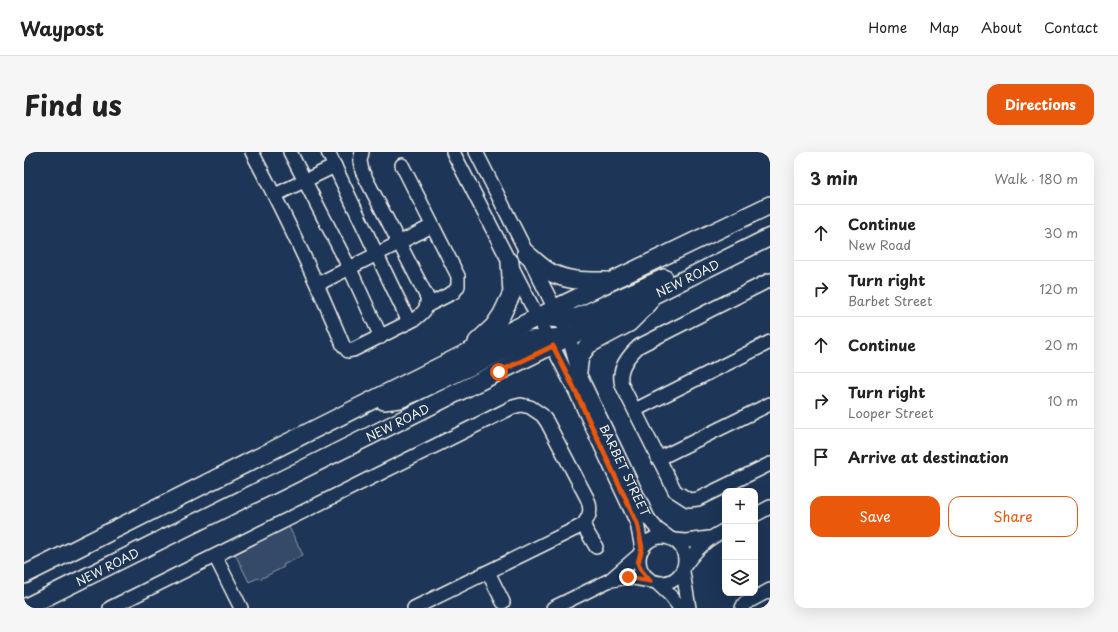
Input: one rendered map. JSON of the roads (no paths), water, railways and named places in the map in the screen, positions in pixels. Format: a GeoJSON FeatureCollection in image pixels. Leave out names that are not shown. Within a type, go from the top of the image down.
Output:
{"type":"FeatureCollection","features":[{"type":"Feature","properties":{"kind":"main road"},"geometry":{"type":"LineString","coordinates":[[557,314],[613,281],[770,205]]}},
{"type":"Feature","properties":{"kind":"main road"},"geometry":{"type":"LineString","coordinates":[[24,575],[538,317],[557,314],[578,317],[717,255],[770,237]]}},
{"type":"Feature","properties":{"kind":"main road","name":"NEW ROAD"},"geometry":{"type":"LineString","coordinates":[[24,608],[551,342],[569,337],[770,237]]}},
{"type":"Feature","properties":{"kind":"main road"},"geometry":{"type":"LineString","coordinates":[[526,253],[548,271],[563,278],[579,281],[613,281]]}},
{"type":"Feature","properties":{"kind":"main road"},"geometry":{"type":"LineString","coordinates":[[464,354],[494,326],[502,314],[512,293],[510,262]]}},
{"type":"Feature","properties":{"kind":"main road"},"geometry":{"type":"LineString","coordinates":[[578,371],[580,356],[588,345],[629,323],[659,293]]}},
{"type":"Feature","properties":{"kind":"main road"},"geometry":{"type":"LineString","coordinates":[[364,404],[400,399],[529,340],[551,342]]}},
{"type":"Feature","properties":{"kind":"street"},"geometry":{"type":"LineString","coordinates":[[252,152],[275,195],[318,284],[343,345],[348,351],[354,350],[415,319],[424,312],[428,305],[454,292],[458,286],[458,276],[402,164]]}},
{"type":"Feature","properties":{"kind":"street"},"geometry":{"type":"LineString","coordinates":[[290,152],[350,269],[381,337]]}},
{"type":"Feature","properties":{"kind":"street"},"geometry":{"type":"LineString","coordinates":[[328,152],[409,322]]}},
{"type":"Feature","properties":{"kind":"street"},"geometry":{"type":"LineString","coordinates":[[362,152],[360,161],[362,171],[427,297],[428,305]]}},
{"type":"Feature","properties":{"kind":"street","name":"BARBET STREET"},"geometry":{"type":"LineString","coordinates":[[453,152],[576,392],[637,523],[640,552]]}},
{"type":"Feature","properties":{"kind":"street","name":"BARBET STREET"},"geometry":{"type":"LineString","coordinates":[[476,152],[569,337],[578,371],[648,518],[657,529],[671,538]]}},
{"type":"Feature","properties":{"kind":"street"},"geometry":{"type":"LineString","coordinates":[[275,195],[335,166]]}},
{"type":"Feature","properties":{"kind":"street"},"geometry":{"type":"LineString","coordinates":[[318,284],[432,226]]}},
{"type":"Feature","properties":{"kind":"street"},"geometry":{"type":"LineString","coordinates":[[770,280],[639,346],[632,352],[620,373],[620,379],[675,491],[689,500],[698,499],[770,464]]}},
{"type":"Feature","properties":{"kind":"street"},"geometry":{"type":"LineString","coordinates":[[636,410],[770,342]]}},
{"type":"Feature","properties":{"kind":"street"},"geometry":{"type":"LineString","coordinates":[[658,459],[770,404]]}},
{"type":"Feature","properties":{"kind":"street"},"geometry":{"type":"LineString","coordinates":[[110,608],[514,407],[521,405],[536,410],[547,422],[590,504],[590,512],[582,525],[414,608]]}},
{"type":"Feature","properties":{"kind":"street"},"geometry":{"type":"LineString","coordinates":[[758,514],[770,508]]}},
{"type":"Feature","properties":{"kind":"street"},"geometry":{"type":"LineString","coordinates":[[582,525],[596,547]]}},
{"type":"Feature","properties":{"kind":"street"},"geometry":{"type":"LineString","coordinates":[[610,580],[628,577],[665,584],[673,581],[678,578],[695,552],[709,538],[722,532]]}},
{"type":"Feature","properties":{"kind":"street"},"geometry":{"type":"LineString","coordinates":[[554,608],[610,580],[640,552],[652,538],[671,538],[686,541],[709,538]]}},
{"type":"Feature","properties":{"kind":"street"},"geometry":{"type":"LineString","coordinates":[[671,538],[684,550],[686,558],[684,568],[690,608]]}},
{"type":"Feature","properties":{"kind":"street"},"geometry":{"type":"LineString","coordinates":[[640,552],[638,563],[641,570],[671,596],[680,608]]}},
{"type":"Feature","properties":{"kind":"street"},"geometry":{"type":"LineString","coordinates":[[215,556],[241,608]]}},
{"type":"Feature","properties":{"kind":"street"},"geometry":{"type":"LineString","coordinates":[[488,572],[503,602]]}},
{"type":"Feature","properties":{"kind":"street"},"geometry":{"type":"LineString","coordinates":[[742,608],[744,604],[770,590]]}}]}
